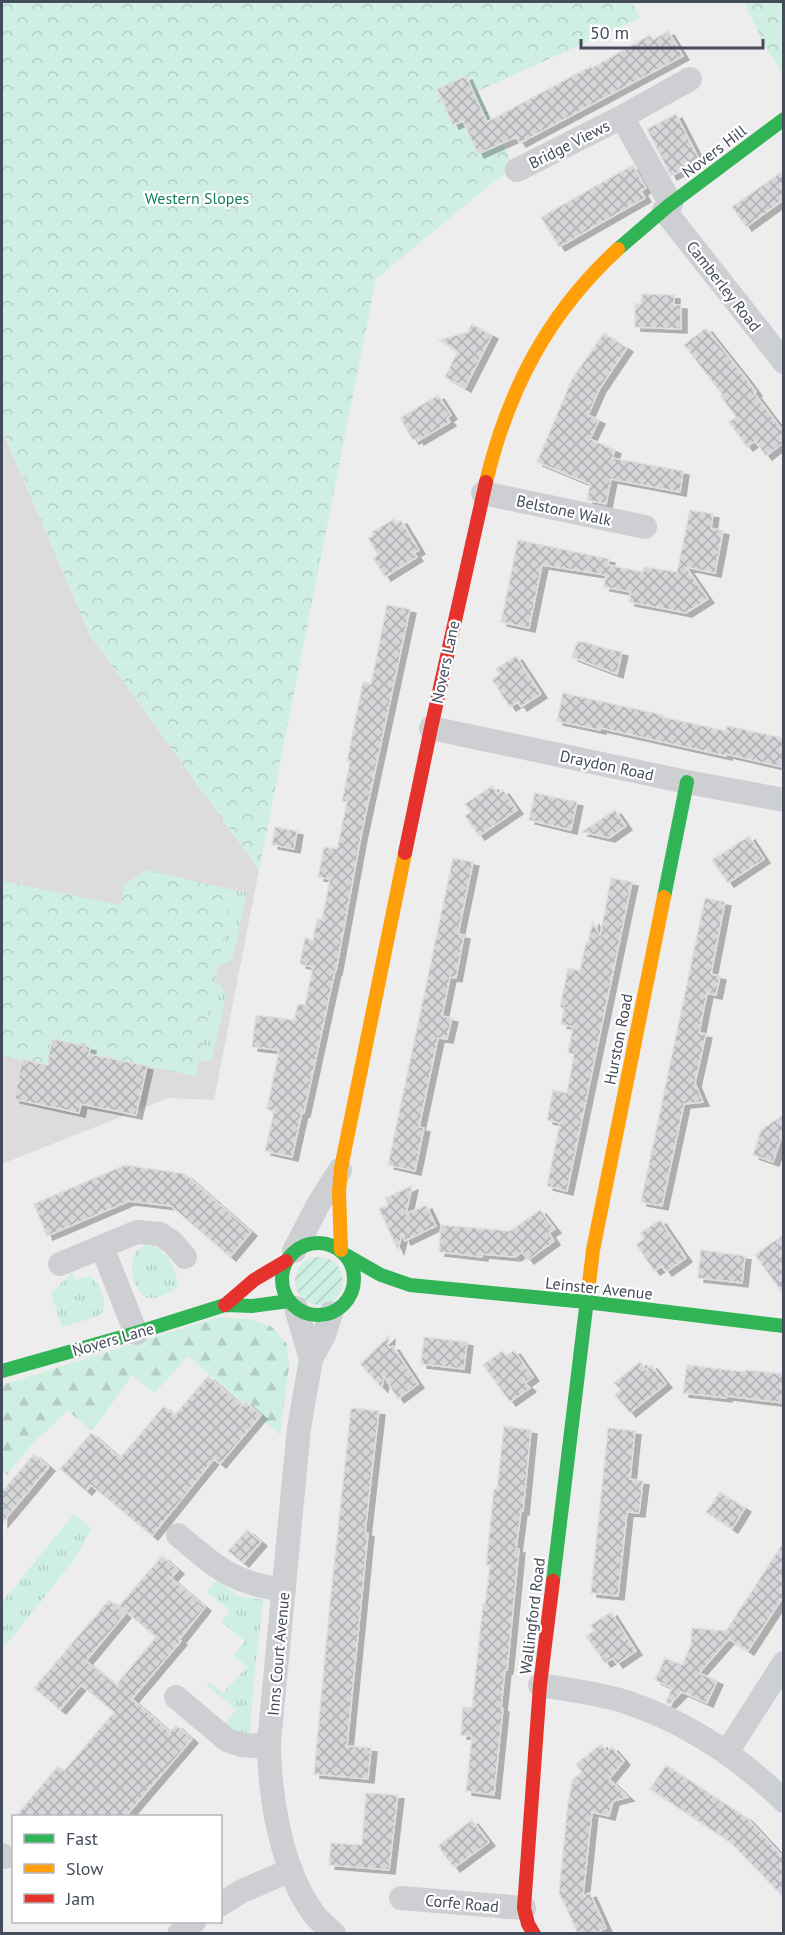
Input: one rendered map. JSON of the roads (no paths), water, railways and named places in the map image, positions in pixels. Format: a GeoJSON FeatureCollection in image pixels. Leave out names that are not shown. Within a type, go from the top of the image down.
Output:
{"type":"FeatureCollection","features":[{"type":"Feature","properties":{"kind":"street","name":"Bridge Views"},"geometry":{"type":"LineString","coordinates":[[517,170],[622,117],[690,79]]}},
{"type":"Feature","properties":{"kind":"street","name":"Bridge Views"},"geometry":{"type":"LineString","coordinates":[[622,117],[668,207]]}},
{"type":"Feature","properties":{"kind":"street","name":"Novers Hill"},"geometry":{"type":"LineString","coordinates":[[668,207],[783,119]]}},
{"type":"Feature","properties":{"kind":"street","name":"Camberley Road"},"geometry":{"type":"LineString","coordinates":[[668,207],[783,362]]}},
{"type":"Feature","properties":{"kind":"street","name":"Novers Lane"},"geometry":{"type":"LineString","coordinates":[[343,1252],[339,1192],[341,1168],[431,728],[492,454],[505,414],[521,377],[564,308],[600,267],[668,207]]}},
{"type":"Feature","properties":{"kind":"street","name":"Belstone Walk"},"geometry":{"type":"LineString","coordinates":[[483,493],[645,527]]}},
{"type":"Feature","properties":{"kind":"street","name":"Draydon Road"},"geometry":{"type":"LineString","coordinates":[[431,728],[783,800]]}},
{"type":"Feature","properties":{"kind":"street","name":"Hurston Road"},"geometry":{"type":"LineString","coordinates":[[586,1302],[593,1250],[687,782]]}},
{"type":"Feature","properties":{"kind":"street","name":"Novers Lane"},"geometry":{"type":"LineString","coordinates":[[225,1305],[247,1284],[290,1256],[341,1168]]}},
{"type":"Feature","properties":{"kind":"street"},"geometry":{"type":"LineString","coordinates":[[60,1264],[137,1232],[160,1234],[172,1242],[185,1257]]}},
{"type":"Feature","properties":{"kind":"street"},"geometry":{"type":"LineString","coordinates":[[337,1310],[350,1297],[355,1285],[354,1272],[343,1252],[336,1246],[317,1242],[305,1244],[290,1256],[282,1273],[284,1292],[293,1304],[314,1315],[337,1310],[368,1294]]}},
{"type":"Feature","properties":{"kind":"street"},"geometry":{"type":"LineString","coordinates":[[102,1247],[136,1333]]}},
{"type":"Feature","properties":{"kind":"street","name":"Leinster Avenue"},"geometry":{"type":"LineString","coordinates":[[343,1252],[381,1275],[410,1285],[586,1302],[783,1326]]}},
{"type":"Feature","properties":{"kind":"street","name":"Leinster Avenue"},"geometry":{"type":"LineString","coordinates":[[388,1289],[410,1285]]}},
{"type":"Feature","properties":{"kind":"street","name":"Wallingford Road"},"geometry":{"type":"LineString","coordinates":[[534,1934],[528,1924],[524,1908],[540,1685],[586,1302]]}},
{"type":"Feature","properties":{"kind":"street","name":"Novers Lane"},"geometry":{"type":"LineString","coordinates":[[2,1371],[225,1305],[293,1304]]}},
{"type":"Feature","properties":{"kind":"street","name":"Inns Court Avenue"},"geometry":{"type":"LineString","coordinates":[[293,1304],[311,1359]]}},
{"type":"Feature","properties":{"kind":"street","name":"Inns Court Avenue"},"geometry":{"type":"LineString","coordinates":[[334,1934],[314,1914],[291,1870],[281,1837],[269,1771],[269,1742],[299,1428],[311,1359],[337,1310]]}},
{"type":"Feature","properties":{"kind":"street"},"geometry":{"type":"LineString","coordinates":[[178,1534],[216,1568],[242,1581],[284,1590]]}},
{"type":"Feature","properties":{"kind":"street"},"geometry":{"type":"LineString","coordinates":[[727,1752],[783,1663]]}},
{"type":"Feature","properties":{"kind":"street"},"geometry":{"type":"LineString","coordinates":[[540,1685],[595,1694],[625,1702],[681,1725],[727,1752],[750,1769],[783,1801]]}},
{"type":"Feature","properties":{"kind":"street"},"geometry":{"type":"LineString","coordinates":[[176,1697],[226,1740],[254,1746],[269,1742]]}},
{"type":"Feature","properties":{"kind":"street"},"geometry":{"type":"LineString","coordinates":[[222,1904],[242,1891],[291,1870]]}},
{"type":"Feature","properties":{"kind":"street","name":"Corfe Road"},"geometry":{"type":"LineString","coordinates":[[401,1898],[524,1908]]}},
{"type":"Feature","properties":{"kind":"street"},"geometry":{"type":"LineString","coordinates":[[179,1934],[193,1923]]}},
{"type":"Feature","properties":{"kind":"park label","name":"Western Slopes"},"geometry":{"type":"Point","coordinates":[197,198]}}]}
